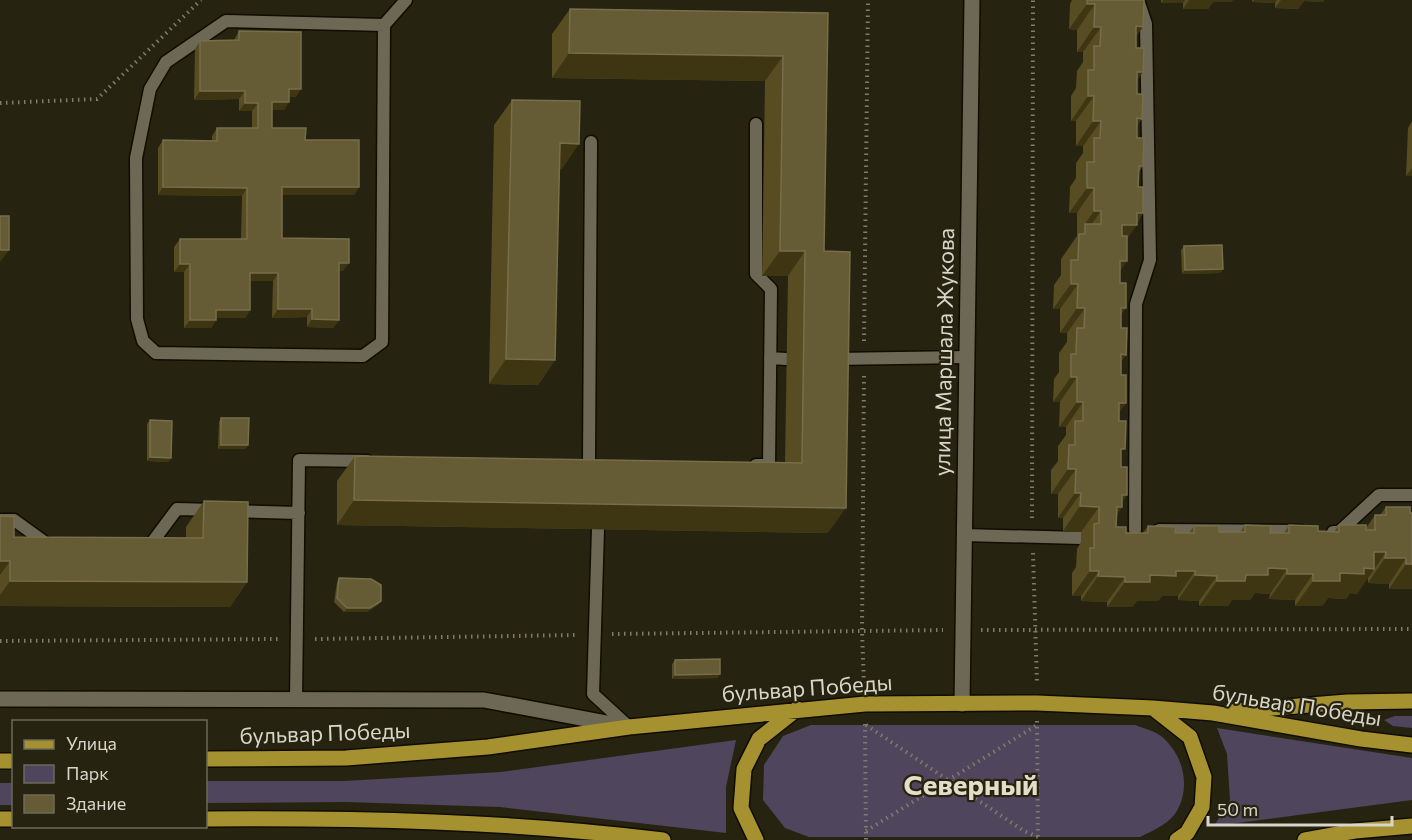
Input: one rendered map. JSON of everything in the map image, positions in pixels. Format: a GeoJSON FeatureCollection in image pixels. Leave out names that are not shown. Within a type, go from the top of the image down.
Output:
{"type":"FeatureCollection","features":[{"type":"Feature","properties":{"kind":"main road"},"geometry":{"type":"LineString","coordinates":[[1213,713],[1347,702],[1412,701]]}},
{"type":"Feature","properties":{"kind":"main road","name":"бульвар Победы"},"geometry":{"type":"LineString","coordinates":[[207,759],[346,758],[488,747],[629,727],[865,704],[1037,703],[1154,708],[1213,713],[1361,739],[1412,745]]}},
{"type":"Feature","properties":{"kind":"main road"},"geometry":{"type":"LineString","coordinates":[[1154,708],[1190,737],[1204,777],[1202,807],[1187,833],[1177,840]]}},
{"type":"Feature","properties":{"kind":"main road"},"geometry":{"type":"LineString","coordinates":[[756,840],[741,808],[744,770],[759,739],[797,709]]}},
{"type":"Feature","properties":{"kind":"main road"},"geometry":{"type":"LineString","coordinates":[[207,819],[364,819],[489,825],[663,840]]}},
{"type":"Feature","properties":{"kind":"main road"},"geometry":{"type":"LineString","coordinates":[[1305,840],[1355,831],[1412,826]]}},
{"type":"Feature","properties":{"kind":"street","name":"улица Маршала Жукова"},"geometry":{"type":"LineString","coordinates":[[962,704],[972,0]]}},
{"type":"Feature","properties":{"kind":"street"},"geometry":{"type":"LineString","coordinates":[[0,699],[484,700],[629,727]]}},
{"type":"Feature","properties":{"kind":"lane"},"geometry":{"type":"LineString","coordinates":[[384,25],[226,21],[166,62],[150,89],[136,158],[137,319],[143,340],[156,353],[363,356],[382,342],[384,25],[406,0]]}},
{"type":"Feature","properties":{"kind":"lane"},"geometry":{"type":"LineString","coordinates":[[1135,530],[1136,304],[1150,260],[1146,24],[1138,0]]}},
{"type":"Feature","properties":{"kind":"lane"},"geometry":{"type":"LineString","coordinates":[[746,465],[769,465],[771,289],[756,274],[756,124]]}},
{"type":"Feature","properties":{"kind":"lane"},"geometry":{"type":"LineString","coordinates":[[589,462],[591,142]]}},
{"type":"Feature","properties":{"kind":"lane"},"geometry":{"type":"LineString","coordinates":[[831,359],[967,357]]}},
{"type":"Feature","properties":{"kind":"lane"},"geometry":{"type":"LineString","coordinates":[[770,358],[786,359]]}},
{"type":"Feature","properties":{"kind":"lane"},"geometry":{"type":"LineString","coordinates":[[296,700],[299,460],[381,461]]}},
{"type":"Feature","properties":{"kind":"lane"},"geometry":{"type":"LineString","coordinates":[[1119,534],[1135,530],[1339,532],[1379,495],[1412,495]]}},
{"type":"Feature","properties":{"kind":"lane"},"geometry":{"type":"LineString","coordinates":[[137,548],[148,548],[177,509],[298,513]]}},
{"type":"Feature","properties":{"kind":"lane"},"geometry":{"type":"LineString","coordinates":[[0,520],[14,520],[50,546],[60,546]]}},
{"type":"Feature","properties":{"kind":"lane"},"geometry":{"type":"LineString","coordinates":[[598,529],[593,694],[629,727]]}},
{"type":"Feature","properties":{"kind":"lane"},"geometry":{"type":"LineString","coordinates":[[964,535],[1081,538]]}},
{"type":"Feature","properties":{"kind":"path"},"geometry":{"type":"LineString","coordinates":[[0,103],[97,99],[201,0]]}},
{"type":"Feature","properties":{"kind":"path"},"geometry":{"type":"LineString","coordinates":[[866,840],[862,630],[868,0]]}},
{"type":"Feature","properties":{"kind":"path"},"geometry":{"type":"LineString","coordinates":[[865,725],[1038,838],[1036,630],[1032,537],[1033,0]]}},
{"type":"Feature","properties":{"kind":"path"},"geometry":{"type":"LineString","coordinates":[[0,641],[862,630],[1412,629]]}},
{"type":"Feature","properties":{"kind":"path"},"geometry":{"type":"LineString","coordinates":[[866,832],[1037,725]]}},
{"type":"Feature","properties":{"kind":"green space"},"geometry":{"type":"Polygon","coordinates":[[[1395,716],[1412,716],[1412,728],[1393,726],[1384,720],[1395,716]]]}},
{"type":"Feature","properties":{"kind":"green space"},"geometry":{"type":"Polygon","coordinates":[[[811,725],[1135,725],[1158,734],[1168,743],[1179,760],[1184,789],[1175,814],[1162,826],[1140,837],[809,837],[785,828],[763,800],[764,765],[783,736],[811,725]]]}},
{"type":"Feature","properties":{"kind":"green space"},"geometry":{"type":"Polygon","coordinates":[[[1217,728],[1412,758],[1412,800],[1214,826],[1230,800],[1227,754],[1217,728]]]}},
{"type":"Feature","properties":{"kind":"green space"},"geometry":{"type":"Polygon","coordinates":[[[736,740],[726,787],[726,833],[500,807],[346,802],[207,803],[207,781],[344,781],[501,772],[736,740]]]}},
{"type":"Feature","properties":{"kind":"green space"},"geometry":{"type":"Polygon","coordinates":[[[0,783],[12,783],[12,805],[0,805],[0,783]]]}},
{"type":"Feature","properties":{"kind":"building"},"geometry":{"type":"Polygon","coordinates":[[[1087,0],[1144,0],[1143,27],[1136,26],[1136,48],[1144,48],[1143,72],[1137,72],[1137,94],[1143,94],[1142,119],[1137,118],[1137,138],[1144,138],[1143,166],[1139,166],[1138,187],[1143,187],[1143,213],[1137,213],[1137,225],[1122,225],[1122,236],[1127,236],[1127,261],[1120,261],[1120,283],[1126,283],[1126,308],[1121,308],[1121,328],[1127,328],[1126,355],[1121,354],[1121,375],[1126,375],[1126,403],[1119,403],[1119,421],[1126,421],[1125,449],[1121,449],[1121,467],[1127,467],[1127,495],[1122,495],[1122,507],[1117,507],[1116,527],[1126,527],[1126,533],[1148,533],[1148,526],[1176,527],[1175,533],[1194,533],[1194,526],[1219,526],[1219,532],[1245,532],[1245,525],[1271,526],[1270,533],[1289,533],[1289,525],[1318,526],[1318,531],[1339,532],[1339,525],[1366,525],[1366,530],[1375,530],[1375,515],[1386,515],[1386,507],[1410,507],[1412,564],[1406,564],[1406,558],[1385,558],[1386,552],[1374,552],[1374,569],[1364,568],[1364,574],[1340,573],[1340,581],[1313,581],[1313,574],[1287,574],[1287,569],[1268,568],[1268,575],[1246,575],[1245,581],[1217,581],[1217,576],[1195,575],[1195,571],[1176,571],[1176,576],[1150,575],[1150,582],[1125,582],[1125,577],[1098,576],[1099,571],[1090,571],[1090,548],[1094,548],[1094,524],[1099,523],[1099,507],[1080,506],[1081,493],[1075,493],[1076,469],[1068,469],[1069,445],[1075,445],[1075,421],[1083,421],[1083,402],[1077,402],[1077,377],[1071,377],[1071,354],[1076,354],[1077,328],[1084,328],[1085,308],[1077,308],[1078,284],[1071,284],[1071,260],[1078,260],[1079,234],[1085,234],[1085,224],[1101,224],[1101,211],[1094,211],[1094,188],[1087,188],[1087,162],[1094,162],[1094,138],[1100,138],[1101,121],[1093,121],[1094,96],[1088,96],[1088,70],[1094,70],[1094,46],[1100,46],[1101,27],[1094,27],[1095,4],[1087,4],[1087,0]]]}},
{"type":"Feature","properties":{"kind":"building"},"geometry":{"type":"Polygon","coordinates":[[[570,9],[828,13],[824,251],[850,252],[846,508],[354,500],[355,456],[802,463],[805,251],[780,251],[783,56],[569,53],[570,9]]]}},
{"type":"Feature","properties":{"kind":"building"},"geometry":{"type":"Polygon","coordinates":[[[239,31],[301,32],[301,89],[289,89],[289,102],[272,102],[272,128],[306,128],[305,140],[359,140],[359,187],[282,187],[282,238],[349,239],[349,263],[339,263],[339,320],[312,319],[312,309],[278,309],[278,273],[250,273],[250,310],[216,310],[216,320],[190,320],[190,264],[180,264],[180,239],[247,239],[247,188],[163,187],[163,140],[217,141],[217,128],[258,128],[258,103],[245,103],[245,91],[200,91],[200,41],[239,40],[239,31]]]}},
{"type":"Feature","properties":{"kind":"building"},"geometry":{"type":"Polygon","coordinates":[[[512,100],[580,101],[579,144],[560,143],[555,360],[506,359],[512,100]]]}},
{"type":"Feature","properties":{"kind":"building"},"geometry":{"type":"Polygon","coordinates":[[[0,216],[9,216],[9,250],[0,250],[0,216]]]}},
{"type":"Feature","properties":{"kind":"building"},"geometry":{"type":"Polygon","coordinates":[[[1222,245],[1223,269],[1185,270],[1184,246],[1222,245]]]}},
{"type":"Feature","properties":{"kind":"building"},"geometry":{"type":"Polygon","coordinates":[[[221,418],[249,418],[248,445],[221,445],[221,418]]]}},
{"type":"Feature","properties":{"kind":"building"},"geometry":{"type":"Polygon","coordinates":[[[150,420],[172,421],[171,458],[150,457],[150,420]]]}},
{"type":"Feature","properties":{"kind":"building"},"geometry":{"type":"Polygon","coordinates":[[[204,501],[248,502],[247,582],[10,581],[10,561],[0,561],[0,516],[14,517],[14,537],[203,538],[204,501]]]}},
{"type":"Feature","properties":{"kind":"building"},"geometry":{"type":"Polygon","coordinates":[[[339,578],[371,579],[381,585],[381,601],[370,608],[347,608],[337,598],[339,578]]]}},
{"type":"Feature","properties":{"kind":"building"},"geometry":{"type":"Polygon","coordinates":[[[720,659],[720,674],[675,675],[675,660],[720,659]]]}},
{"type":"Feature","properties":{"kind":"district","name":"Северный"},"geometry":{"type":"Point","coordinates":[971,785]}}]}
